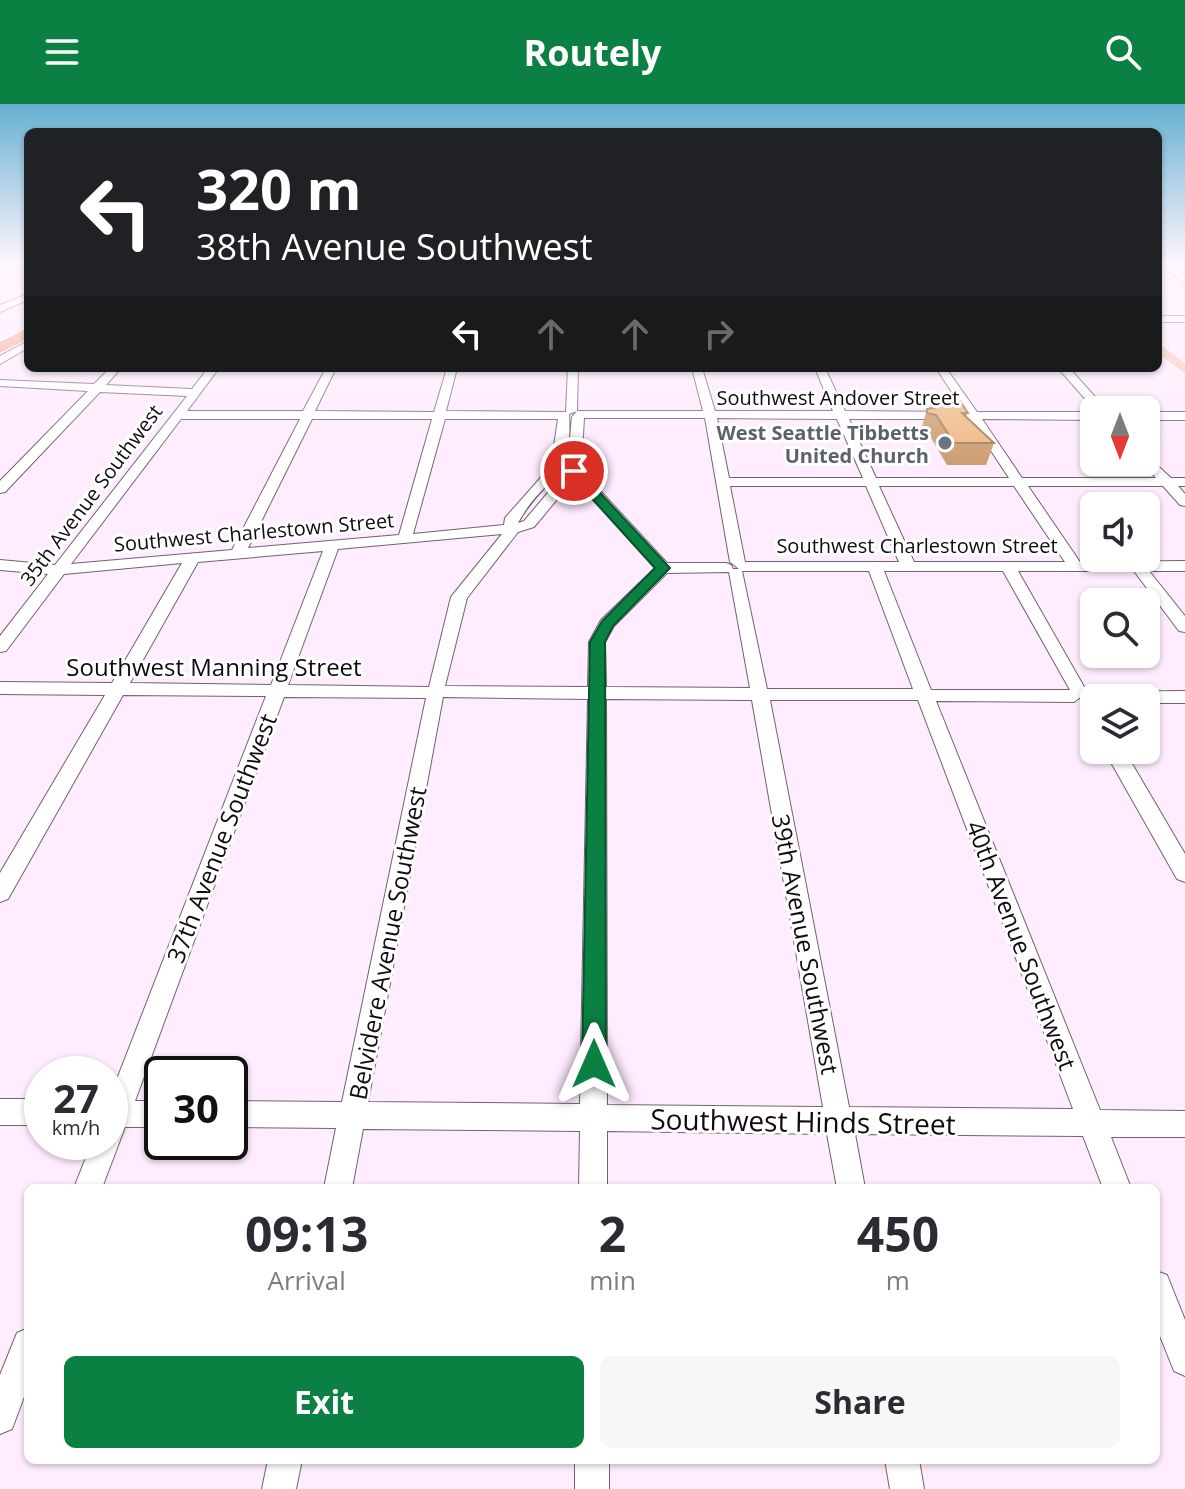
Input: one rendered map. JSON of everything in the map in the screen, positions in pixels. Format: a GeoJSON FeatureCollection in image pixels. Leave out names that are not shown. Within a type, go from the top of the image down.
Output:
{"type":"FeatureCollection","features":[{"type":"Feature","properties":{"kind":"highway"},"geometry":{"type":"LineString","coordinates":[[0,345],[24,333]]}},
{"type":"Feature","properties":{"kind":"main road"},"geometry":{"type":"LineString","coordinates":[[1162,350],[1185,370]]}},
{"type":"Feature","properties":{"kind":"street"},"geometry":{"type":"LineString","coordinates":[[0,361],[24,346]]}},
{"type":"Feature","properties":{"kind":"street"},"geometry":{"type":"LineString","coordinates":[[0,489],[112,372]]}},
{"type":"Feature","properties":{"kind":"street","name":"35th Avenue Southwest"},"geometry":{"type":"LineString","coordinates":[[0,647],[211,372]]}},
{"type":"Feature","properties":{"kind":"street"},"geometry":{"type":"LineString","coordinates":[[238,553],[329,372]]}},
{"type":"Feature","properties":{"kind":"street"},"geometry":{"type":"LineString","coordinates":[[405,538],[451,372]]}},
{"type":"Feature","properties":{"kind":"street"},"geometry":{"type":"LineString","coordinates":[[573,372],[574,471],[663,568],[600,633],[597,642],[593,1184]]}},
{"type":"Feature","properties":{"kind":"street","name":"39th Avenue Southwest"},"geometry":{"type":"LineString","coordinates":[[698,372],[723,482],[850,1184]]}},
{"type":"Feature","properties":{"kind":"street"},"geometry":{"type":"LineString","coordinates":[[822,372],[908,565]]}},
{"type":"Feature","properties":{"kind":"street"},"geometry":{"type":"LineString","coordinates":[[944,372],[1075,566]]}},
{"type":"Feature","properties":{"kind":"street"},"geometry":{"type":"LineString","coordinates":[[1067,372],[1088,396]]}},
{"type":"Feature","properties":{"kind":"street"},"geometry":{"type":"LineString","coordinates":[[1,384],[195,393]]}},
{"type":"Feature","properties":{"kind":"street","name":"Southwest Andover Street"},"geometry":{"type":"LineString","coordinates":[[178,415],[1080,416]]}},
{"type":"Feature","properties":{"kind":"street","name":"Belvidere Avenue Southwest"},"geometry":{"type":"LineString","coordinates":[[512,529],[510,521],[561,458],[572,415]]}},
{"type":"Feature","properties":{"kind":"street"},"geometry":{"type":"LineString","coordinates":[[1160,416],[1185,416]]}},
{"type":"Feature","properties":{"kind":"street","name":"Belvidere Avenue Southwest"},"geometry":{"type":"LineString","coordinates":[[339,1184],[436,692],[459,597],[512,529],[529,524],[574,471]]}},
{"type":"Feature","properties":{"kind":"street"},"geometry":{"type":"LineString","coordinates":[[1160,474],[1185,502]]}},
{"type":"Feature","properties":{"kind":"street"},"geometry":{"type":"LineString","coordinates":[[723,482],[1185,482]]}},
{"type":"Feature","properties":{"kind":"street","name":"Southwest Charlestown Street"},"geometry":{"type":"LineString","coordinates":[[0,565],[59,570],[512,529]]}},
{"type":"Feature","properties":{"kind":"street","name":"37th Avenue Southwest"},"geometry":{"type":"LineString","coordinates":[[128,1078],[333,544]]}},
{"type":"Feature","properties":{"kind":"street"},"geometry":{"type":"LineString","coordinates":[[0,893],[193,558]]}},
{"type":"Feature","properties":{"kind":"street","name":"40th Avenue Southwest"},"geometry":{"type":"LineString","coordinates":[[874,565],[1115,1184]]}},
{"type":"Feature","properties":{"kind":"street"},"geometry":{"type":"LineString","coordinates":[[1007,565],[1080,691]]}},
{"type":"Feature","properties":{"kind":"street","name":"Southwest Charlestown Street"},"geometry":{"type":"LineString","coordinates":[[663,568],[1080,566]]}},
{"type":"Feature","properties":{"kind":"street","name":"Southwest Charlestown Street"},"geometry":{"type":"LineString","coordinates":[[1160,566],[1185,566]]}},
{"type":"Feature","properties":{"kind":"street"},"geometry":{"type":"LineString","coordinates":[[1143,572],[1185,627]]}},
{"type":"Feature","properties":{"kind":"street","name":"Southwest Manning Street"},"geometry":{"type":"LineString","coordinates":[[0,688],[925,695],[1080,700]]}},
{"type":"Feature","properties":{"kind":"street","name":"Southwest Manning Street"},"geometry":{"type":"LineString","coordinates":[[1160,698],[1185,697]]}},
{"type":"Feature","properties":{"kind":"street"},"geometry":{"type":"LineString","coordinates":[[1122,764],[1185,873]]}},
{"type":"Feature","properties":{"kind":"street"},"geometry":{"type":"LineString","coordinates":[[0,1112],[24,1112]]}},
{"type":"Feature","properties":{"kind":"street","name":"Southwest Hinds Street"},"geometry":{"type":"LineString","coordinates":[[248,1114],[1185,1124]]}},
{"type":"Feature","properties":{"kind":"street"},"geometry":{"type":"LineString","coordinates":[[90,1184],[99,1160]]}},
{"type":"Feature","properties":{"kind":"street"},"geometry":{"type":"LineString","coordinates":[[1160,1296],[1185,1360]]}},
{"type":"Feature","properties":{"kind":"street"},"geometry":{"type":"LineString","coordinates":[[0,1417],[24,1354]]}},
{"type":"Feature","properties":{"kind":"street"},"geometry":{"type":"LineString","coordinates":[[279,1489],[284,1464]]}},
{"type":"Feature","properties":{"kind":"street"},"geometry":{"type":"LineString","coordinates":[[592,1464],[592,1489]]}},
{"type":"Feature","properties":{"kind":"street"},"geometry":{"type":"LineString","coordinates":[[903,1464],[907,1489]]}},
{"type":"Feature","properties":{"kind":"building"},"geometry":{"type":"Polygon","coordinates":[[[960,401],[968,413],[962,413],[994,443],[954,443],[936,415],[927,413],[927,409],[934,408],[931,403],[960,401]]]}},
{"type":"Feature","properties":{"kind":"place","name":"West Seattle Tibbetts United Church"},"geometry":{"type":"Point","coordinates":[945,443]}},
{"type":"Feature","properties":{"kind":"route"},"geometry":{"type":"LineString","coordinates":[[574,471],[663,568],[607,624],[597,642],[594,1064]]}}]}
